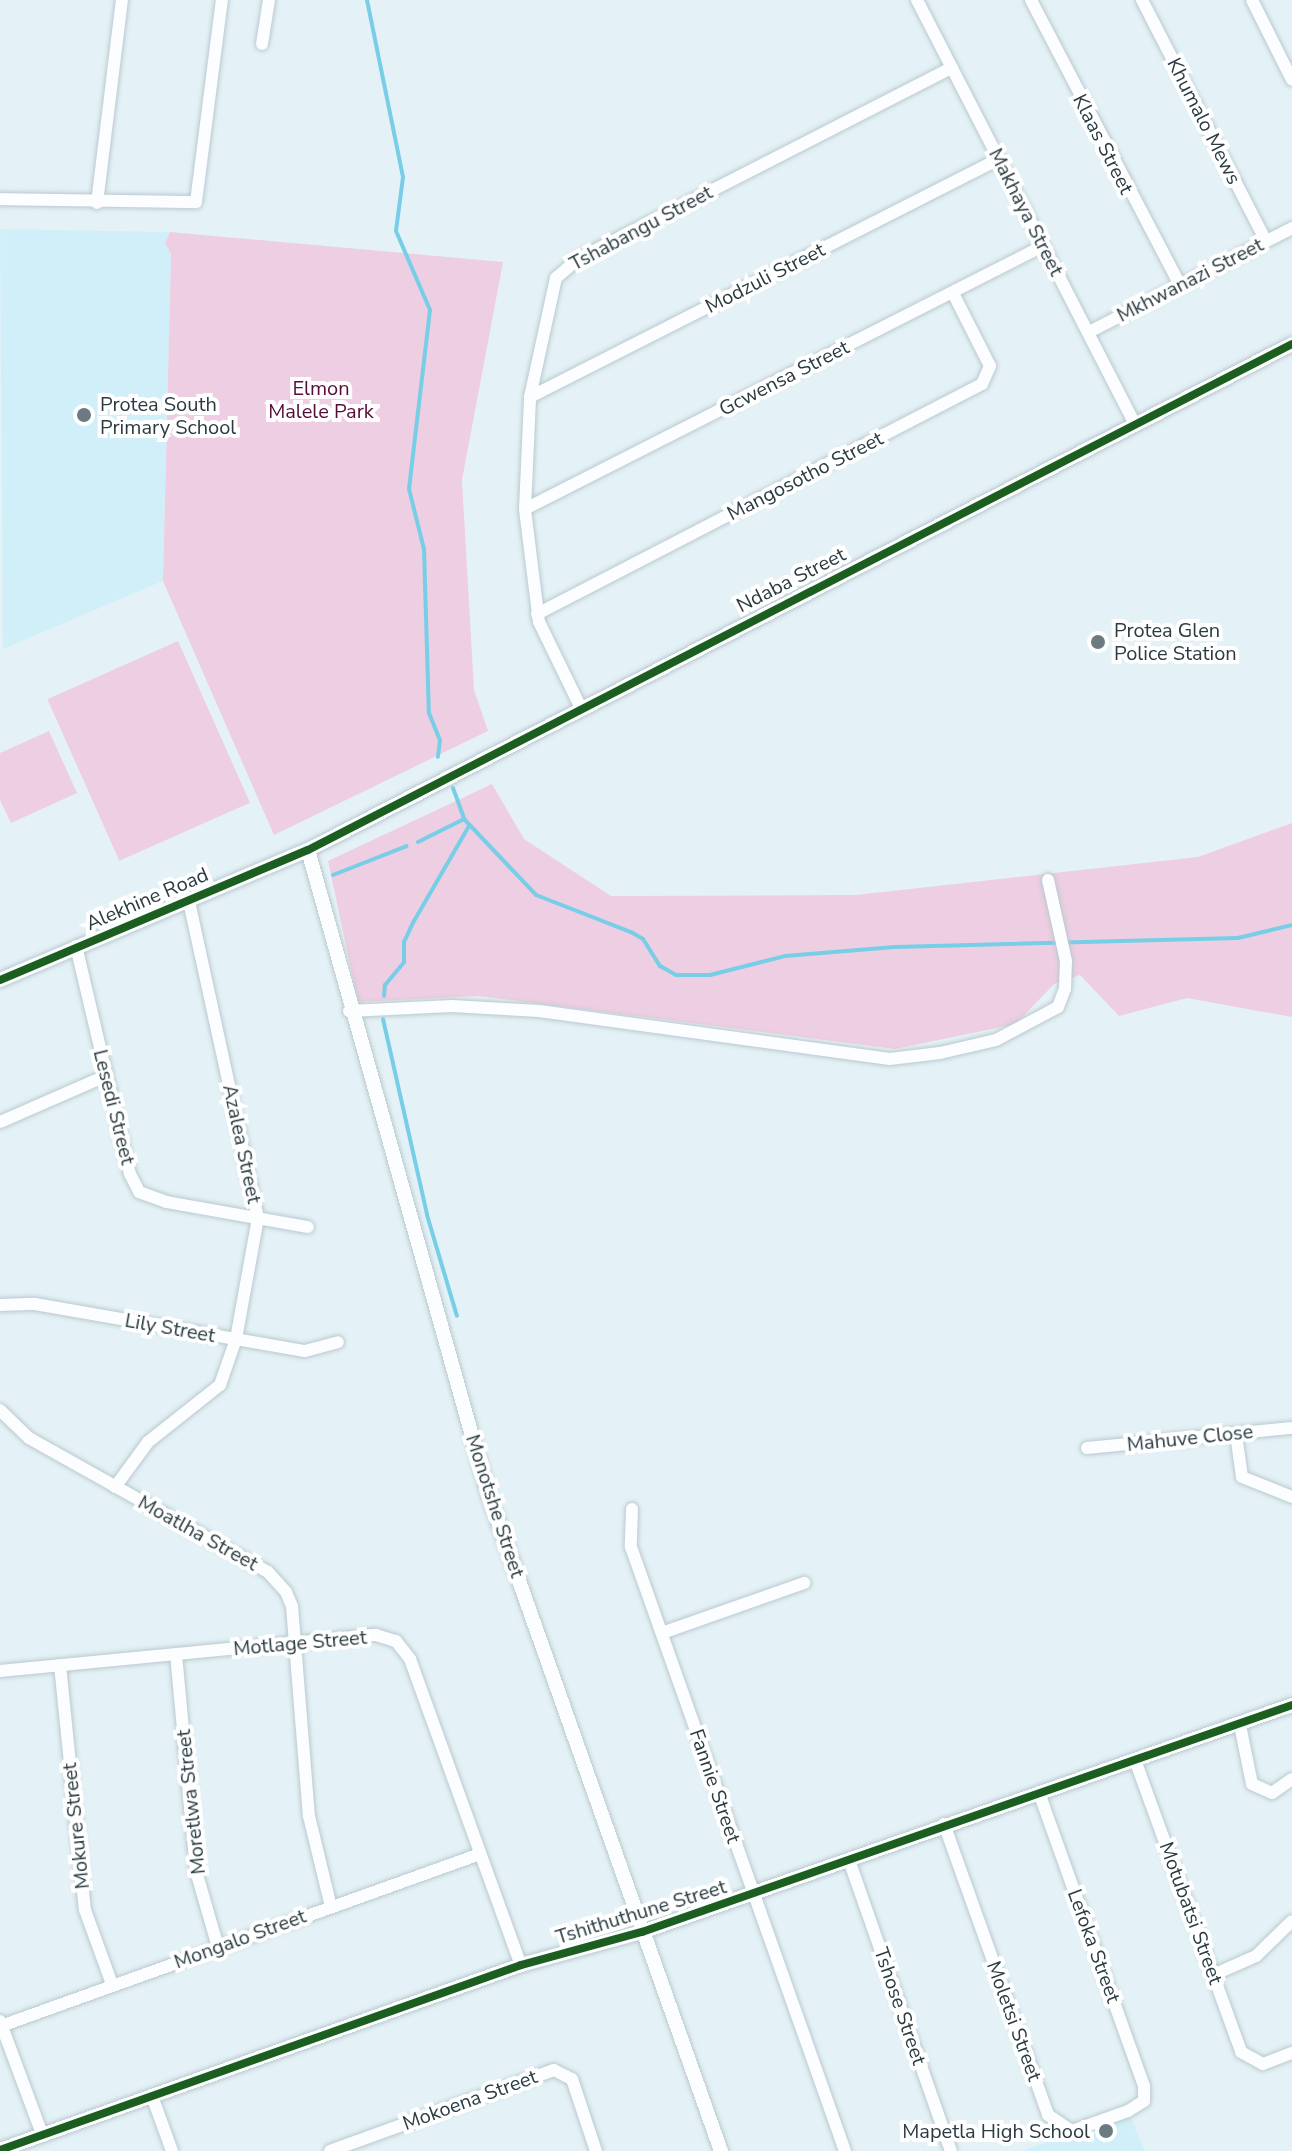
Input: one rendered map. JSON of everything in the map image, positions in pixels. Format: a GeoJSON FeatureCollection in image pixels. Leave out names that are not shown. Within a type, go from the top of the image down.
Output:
{"type":"FeatureCollection","features":[{"type":"Feature","properties":{"kind":"street"},"geometry":{"type":"LineString","coordinates":[[97,203],[122,0]]}},
{"type":"Feature","properties":{"kind":"street"},"geometry":{"type":"LineString","coordinates":[[0,199],[159,205],[192,204],[199,198],[205,102],[222,0]]}},
{"type":"Feature","properties":{"kind":"street"},"geometry":{"type":"LineString","coordinates":[[262,44],[269,0]]}},
{"type":"Feature","properties":{"kind":"street","name":"Makhaya Street"},"geometry":{"type":"LineString","coordinates":[[917,0],[1135,425]]}},
{"type":"Feature","properties":{"kind":"street","name":"Klaas Street"},"geometry":{"type":"LineString","coordinates":[[1031,0],[1180,285]]}},
{"type":"Feature","properties":{"kind":"street","name":"Khumalo Mews"},"geometry":{"type":"LineString","coordinates":[[1142,0],[1266,241]]}},
{"type":"Feature","properties":{"kind":"street"},"geometry":{"type":"LineString","coordinates":[[1252,0],[1292,80]]}},
{"type":"Feature","properties":{"kind":"street","name":"Tshabangu Street"},"geometry":{"type":"LineString","coordinates":[[580,706],[551,654],[537,614],[525,509],[530,397],[550,295],[564,268],[952,68]]}},
{"type":"Feature","properties":{"kind":"street","name":"Modzuli Street"},"geometry":{"type":"LineString","coordinates":[[530,397],[999,159]]}},
{"type":"Feature","properties":{"kind":"street","name":"Mkhwanazi Street"},"geometry":{"type":"LineString","coordinates":[[1089,332],[1292,228]]}},
{"type":"Feature","properties":{"kind":"street","name":"Gcwensa Street"},"geometry":{"type":"LineString","coordinates":[[525,509],[1043,246]]}},
{"type":"Feature","properties":{"kind":"street","name":"Mangosotho Street"},"geometry":{"type":"LineString","coordinates":[[537,614],[982,384],[990,366],[953,293]]}},
{"type":"Feature","properties":{"kind":"street","name":"Ndaba Street"},"geometry":{"type":"LineString","coordinates":[[308,850],[580,706],[1292,344]]}},
{"type":"Feature","properties":{"kind":"street","name":"Alekhine Road"},"geometry":{"type":"LineString","coordinates":[[0,980],[188,898],[308,850]]}},
{"type":"Feature","properties":{"kind":"street","name":"Monotshe Street"},"geometry":{"type":"LineString","coordinates":[[308,850],[349,1011],[488,1493],[721,2151]]}},
{"type":"Feature","properties":{"kind":"street"},"geometry":{"type":"LineString","coordinates":[[349,1011],[452,1006],[539,1011],[890,1059],[996,1040],[1030,1025],[1058,1007],[1065,989],[1066,961],[1048,880]]}},
{"type":"Feature","properties":{"kind":"street","name":"Azalea Street"},"geometry":{"type":"LineString","coordinates":[[115,1487],[148,1442],[220,1385],[236,1339],[258,1218],[188,898]]}},
{"type":"Feature","properties":{"kind":"street","name":"Lesedi Street"},"geometry":{"type":"LineString","coordinates":[[76,946],[106,1076],[139,1192],[166,1202],[308,1227]]}},
{"type":"Feature","properties":{"kind":"street"},"geometry":{"type":"LineString","coordinates":[[0,1122],[106,1076]]}},
{"type":"Feature","properties":{"kind":"street","name":"Lily Street"},"geometry":{"type":"LineString","coordinates":[[0,1305],[35,1304],[305,1351],[338,1342]]}},
{"type":"Feature","properties":{"kind":"street","name":"Moatlha Street"},"geometry":{"type":"LineString","coordinates":[[0,1410],[29,1438],[268,1572],[292,1606],[309,1816],[331,1907]]}},
{"type":"Feature","properties":{"kind":"street","name":"Mahuve Close"},"geometry":{"type":"LineString","coordinates":[[1087,1448],[1292,1428]]}},
{"type":"Feature","properties":{"kind":"street"},"geometry":{"type":"LineString","coordinates":[[1236,1434],[1242,1477],[1292,1497]]}},
{"type":"Feature","properties":{"kind":"street","name":"Fannie Street"},"geometry":{"type":"LineString","coordinates":[[632,1509],[631,1547],[845,2151]]}},
{"type":"Feature","properties":{"kind":"street"},"geometry":{"type":"LineString","coordinates":[[662,1633],[804,1583]]}},
{"type":"Feature","properties":{"kind":"street","name":"Motlage Street"},"geometry":{"type":"LineString","coordinates":[[0,1671],[376,1635],[405,1649],[521,1965]]}},
{"type":"Feature","properties":{"kind":"street","name":"Moretlwa Street"},"geometry":{"type":"LineString","coordinates":[[176,1654],[196,1871],[218,1947]]}},
{"type":"Feature","properties":{"kind":"street","name":"Mokure Street"},"geometry":{"type":"LineString","coordinates":[[60,1665],[85,1910],[112,1984]]}},
{"type":"Feature","properties":{"kind":"street","name":"Tshithuthune Street"},"geometry":{"type":"LineString","coordinates":[[0,2150],[521,1965],[642,1932],[1292,1705]]}},
{"type":"Feature","properties":{"kind":"street"},"geometry":{"type":"LineString","coordinates":[[1240,1725],[1252,1784],[1272,1793],[1292,1779]]}},
{"type":"Feature","properties":{"kind":"street","name":"Motubatsi Street"},"geometry":{"type":"LineString","coordinates":[[1135,1760],[1241,2052],[1251,2062],[1263,2064],[1292,2053]]}},
{"type":"Feature","properties":{"kind":"street","name":"Lefoka Street"},"geometry":{"type":"LineString","coordinates":[[1039,1792],[1144,2086],[1144,2101]]}},
{"type":"Feature","properties":{"kind":"street","name":"Moletsi Street"},"geometry":{"type":"LineString","coordinates":[[944,1824],[1053,2122],[1072,2131],[1128,2111],[1144,2101]]}},
{"type":"Feature","properties":{"kind":"street","name":"Mongalo Street"},"geometry":{"type":"LineString","coordinates":[[1,2024],[480,1854]]}},
{"type":"Feature","properties":{"kind":"street","name":"Tshose Street"},"geometry":{"type":"LineString","coordinates":[[849,1860],[951,2151]]}},
{"type":"Feature","properties":{"kind":"street"},"geometry":{"type":"LineString","coordinates":[[1213,1975],[1256,1956],[1292,1921]]}},
{"type":"Feature","properties":{"kind":"street"},"geometry":{"type":"LineString","coordinates":[[1,2024],[42,2134]]}},
{"type":"Feature","properties":{"kind":"street","name":"Mokoena Street"},"geometry":{"type":"LineString","coordinates":[[330,2151],[554,2070],[565,2071],[572,2079],[596,2151]]}},
{"type":"Feature","properties":{"kind":"street"},"geometry":{"type":"LineString","coordinates":[[152,2096],[172,2151]]}},
{"type":"Feature","properties":{"kind":"shaded area","name":"Protea South Primary School"},"geometry":{"type":"Polygon","coordinates":[[[0,229],[170,232],[165,243],[171,254],[163,581],[3,649],[0,229]]]}},
{"type":"Feature","properties":{"kind":"shaded area","name":"Mapetla High School"},"geometry":{"type":"Polygon","coordinates":[[[1128,2111],[1145,2151],[1023,2151],[1128,2111]]]}},
{"type":"Feature","properties":{"kind":"green space","name":"Elmon Malele Park"},"geometry":{"type":"Polygon","coordinates":[[[170,232],[503,262],[462,480],[474,690],[488,731],[274,835],[163,581],[171,254],[165,243],[170,232]]]}},
{"type":"Feature","properties":{"kind":"green space"},"geometry":{"type":"Polygon","coordinates":[[[178,641],[250,803],[119,861],[47,699],[178,641]]]}},
{"type":"Feature","properties":{"kind":"green space"},"geometry":{"type":"Polygon","coordinates":[[[49,731],[77,793],[11,823],[0,800],[0,753],[49,731]]]}},
{"type":"Feature","properties":{"kind":"green space"},"geometry":{"type":"Polygon","coordinates":[[[492,784],[524,839],[611,896],[856,895],[1198,857],[1292,823],[1292,1017],[1187,998],[1119,1016],[1080,975],[1054,984],[1016,1024],[895,1049],[479,996],[358,1002],[328,861],[492,784]]]}},
{"type":"Feature","properties":{"kind":"waterway"},"geometry":{"type":"LineString","coordinates":[[367,0],[403,177],[396,231],[430,310],[409,489],[424,549],[429,713],[440,740],[438,757]]}},
{"type":"Feature","properties":{"kind":"waterway"},"geometry":{"type":"LineString","coordinates":[[453,788],[464,819],[536,895],[631,932],[643,939],[660,966],[676,975],[710,975],[785,956],[895,947],[1238,938],[1292,925]]}},
{"type":"Feature","properties":{"kind":"waterway"},"geometry":{"type":"LineString","coordinates":[[418,842],[464,819]]}},
{"type":"Feature","properties":{"kind":"waterway"},"geometry":{"type":"LineString","coordinates":[[384,996],[385,985],[404,962],[404,942],[414,921],[469,826]]}},
{"type":"Feature","properties":{"kind":"waterway"},"geometry":{"type":"LineString","coordinates":[[333,875],[407,846]]}},
{"type":"Feature","properties":{"kind":"waterway"},"geometry":{"type":"LineString","coordinates":[[383,1019],[427,1215],[457,1316]]}},
{"type":"Feature","properties":{"kind":"cycle path"},"geometry":{"type":"LineString","coordinates":[[0,980],[308,850],[1292,344]]}},
{"type":"Feature","properties":{"kind":"cycle path"},"geometry":{"type":"LineString","coordinates":[[0,2150],[521,1965],[642,1932],[1292,1705]]}},
{"type":"Feature","properties":{"kind":"place","name":"Protea South Primary School"},"geometry":{"type":"Point","coordinates":[84,415]}},
{"type":"Feature","properties":{"kind":"place","name":"Protea Glen Police Station"},"geometry":{"type":"Point","coordinates":[1098,642]}},
{"type":"Feature","properties":{"kind":"place","name":"Mapetla High School"},"geometry":{"type":"Point","coordinates":[1106,2131]}}]}
